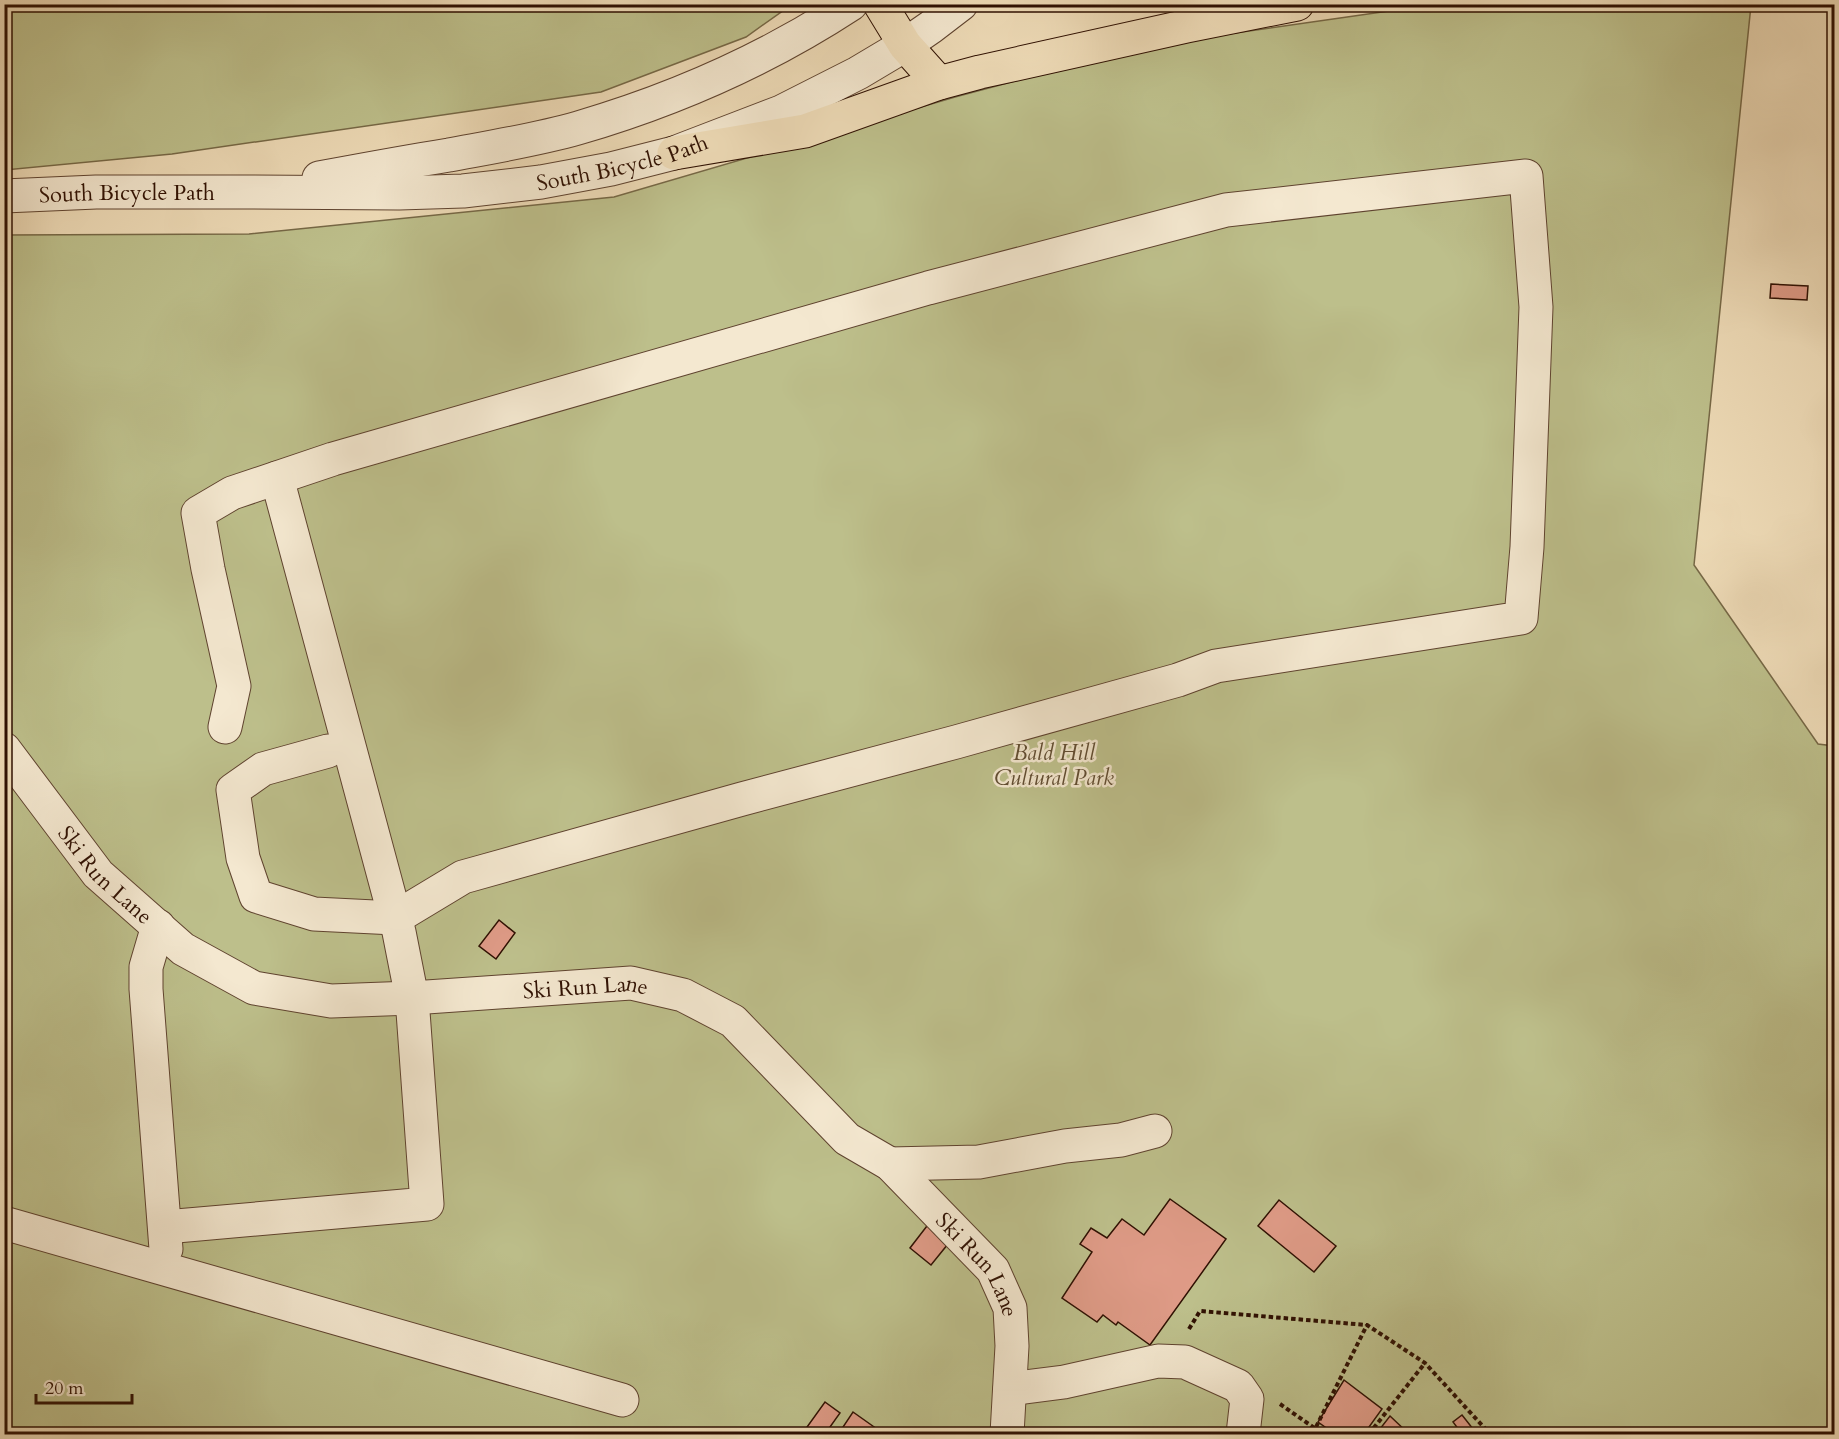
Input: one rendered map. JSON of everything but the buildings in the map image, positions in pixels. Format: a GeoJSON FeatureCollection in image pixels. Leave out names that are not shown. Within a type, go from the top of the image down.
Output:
{"type":"FeatureCollection","features":[{"type":"Feature","properties":{"kind":"highway"},"geometry":{"type":"LineString","coordinates":[[880,4],[905,45],[939,83]]}},
{"type":"Feature","properties":{"kind":"highway"},"geometry":{"type":"LineString","coordinates":[[674,153],[805,131],[939,83],[980,72],[1176,28],[1297,4]]}},
{"type":"Feature","properties":{"kind":"street","name":"South Bicycle Path"},"geometry":{"type":"LineString","coordinates":[[248,192],[502,145],[609,118],[691,88],[760,57],[820,25],[851,4]]}},
{"type":"Feature","properties":{"kind":"street","name":"South Bicycle Path"},"geometry":{"type":"LineString","coordinates":[[4,196],[96,192],[399,193],[463,190],[553,180],[611,169],[674,153],[781,112],[858,73],[905,45],[961,4]]}},
{"type":"Feature","properties":{"kind":"street"},"geometry":{"type":"LineString","coordinates":[[225,728],[234,686],[207,569],[198,513],[232,493],[345,455],[928,288],[1226,210],[1526,176],[1536,307],[1527,547],[1521,618],[1216,666],[1178,680],[463,877],[395,918],[314,914],[256,896],[243,858],[233,790],[263,769],[328,752]]}},
{"type":"Feature","properties":{"kind":"street"},"geometry":{"type":"LineString","coordinates":[[165,1227],[427,1204],[412,998],[395,918],[277,478]]}},
{"type":"Feature","properties":{"kind":"street","name":"Ski Run Lane"},"geometry":{"type":"LineString","coordinates":[[4,749],[98,874],[183,949],[254,988],[331,1000],[412,998],[631,983],[683,995],[733,1021],[847,1139],[890,1164],[993,1270],[1010,1308],[1012,1346],[1007,1434]]}},
{"type":"Feature","properties":{"kind":"street"},"geometry":{"type":"LineString","coordinates":[[158,926],[146,967],[146,989],[165,1227],[166,1247],[161,1268]]}},
{"type":"Feature","properties":{"kind":"street"},"geometry":{"type":"LineString","coordinates":[[890,1164],[979,1162],[1065,1146],[1120,1140],[1155,1131]]}},
{"type":"Feature","properties":{"kind":"street"},"geometry":{"type":"LineString","coordinates":[[4,1223],[622,1400]]}},
{"type":"Feature","properties":{"kind":"street"},"geometry":{"type":"LineString","coordinates":[[1010,1389],[1064,1382],[1158,1361],[1185,1362],[1238,1386],[1247,1399],[1243,1434]]}},
{"type":"Feature","properties":{"kind":"path"},"geometry":{"type":"LineString","coordinates":[[1185,1336],[1200,1311],[1367,1325],[1425,1363],[1490,1434]]}},
{"type":"Feature","properties":{"kind":"path"},"geometry":{"type":"LineString","coordinates":[[1316,1434],[1315,1429],[1367,1325]]}},
{"type":"Feature","properties":{"kind":"path"},"geometry":{"type":"LineString","coordinates":[[1370,1434],[1425,1363]]}},
{"type":"Feature","properties":{"kind":"green space"},"geometry":{"type":"Polygon","coordinates":[[[5,4],[791,5],[746,37],[601,92],[172,154],[5,170],[5,4]]]}},
{"type":"Feature","properties":{"kind":"green space","name":"Bald Hill Cultural Park"},"geometry":{"type":"Polygon","coordinates":[[[1431,5],[1751,5],[1694,565],[1818,744],[1834,746],[1834,1434],[5,1434],[4,235],[249,234],[614,197],[955,97],[1150,45],[1431,5]]]}}]}
